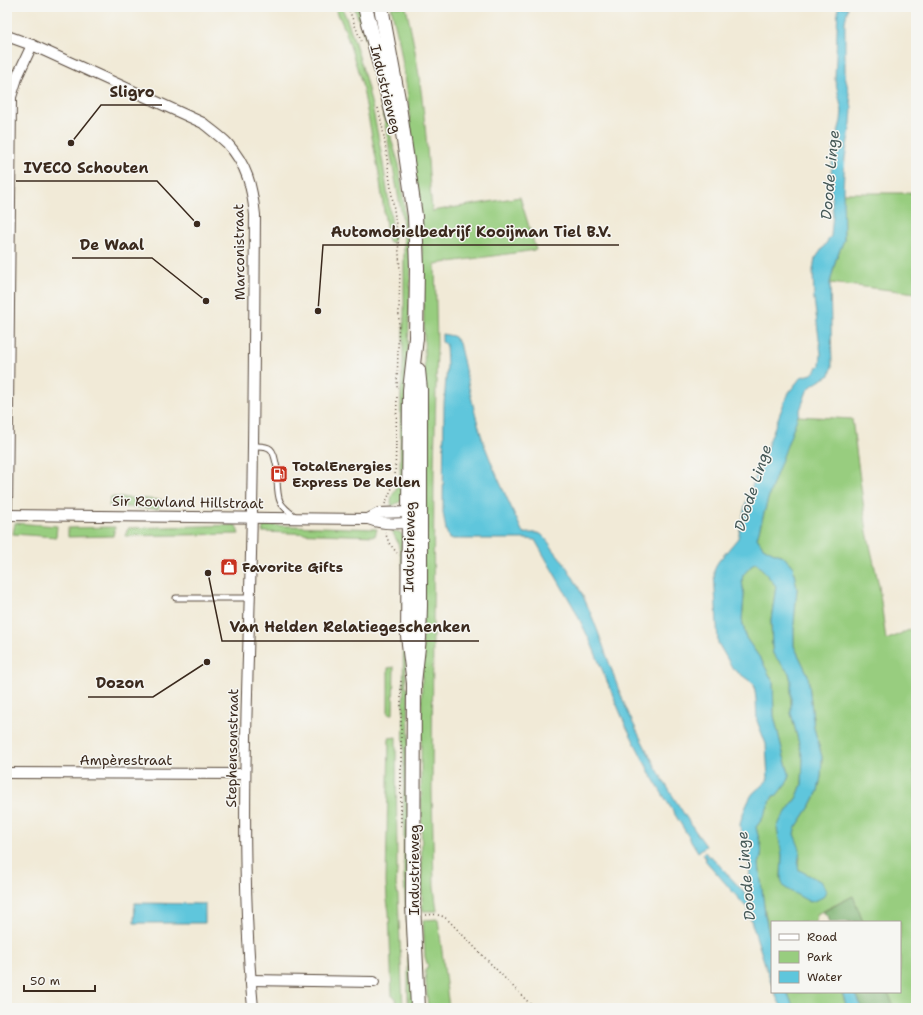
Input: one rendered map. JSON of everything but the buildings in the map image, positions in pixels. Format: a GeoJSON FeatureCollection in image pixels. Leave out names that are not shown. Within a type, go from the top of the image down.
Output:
{"type":"FeatureCollection","features":[{"type":"Feature","properties":{"kind":"main road","name":"Industrieweg"},"geometry":{"type":"LineString","coordinates":[[365,7],[408,172]]}},
{"type":"Feature","properties":{"kind":"main road","name":"Industrieweg"},"geometry":{"type":"LineString","coordinates":[[381,7],[396,83],[415,224],[417,268],[416,338],[420,390],[408,636],[414,683],[414,915],[418,1008]]}},
{"type":"Feature","properties":{"kind":"street","name":"Marconistraat"},"geometry":{"type":"LineString","coordinates":[[7,36],[32,45],[203,123],[227,143],[243,165],[252,190],[255,214],[252,517]]}},
{"type":"Feature","properties":{"kind":"street"},"geometry":{"type":"LineString","coordinates":[[7,514],[11,97],[18,75],[32,45]]}},
{"type":"Feature","properties":{"kind":"street","name":"Sir Rowland Hillstraat"},"geometry":{"type":"LineString","coordinates":[[7,514],[368,519],[379,513],[413,518]]}},
{"type":"Feature","properties":{"kind":"street","name":"Stephensonstraat"},"geometry":{"type":"LineString","coordinates":[[252,517],[244,843],[250,980],[253,1008]]}},
{"type":"Feature","properties":{"kind":"street","name":"Ampèrestraat"},"geometry":{"type":"LineString","coordinates":[[7,773],[245,774]]}},
{"type":"Feature","properties":{"kind":"street"},"geometry":{"type":"LineString","coordinates":[[250,980],[374,982]]}},
{"type":"Feature","properties":{"kind":"lane"},"geometry":{"type":"LineString","coordinates":[[253,446],[265,445],[270,448],[274,454],[278,468]]}},
{"type":"Feature","properties":{"kind":"lane"},"geometry":{"type":"LineString","coordinates":[[278,480],[278,494],[280,503],[297,518]]}},
{"type":"Feature","properties":{"kind":"lane"},"geometry":{"type":"LineString","coordinates":[[176,598],[250,598]]}},
{"type":"Feature","properties":{"kind":"path"},"geometry":{"type":"LineString","coordinates":[[414,915],[436,914],[444,916],[534,1008]]}},
{"type":"Feature","properties":{"kind":"green space"},"geometry":{"type":"Polygon","coordinates":[[[335,7],[342,7],[369,93],[381,152],[394,242],[388,242],[379,174],[362,84],[345,30],[335,7]]]}},
{"type":"Feature","properties":{"kind":"green space"},"geometry":{"type":"Polygon","coordinates":[[[354,7],[360,7],[380,81],[392,142],[399,164],[411,263],[403,500],[392,506],[391,499],[400,480],[401,389],[404,321],[404,241],[402,216],[377,81],[368,45],[354,7]]]}},
{"type":"Feature","properties":{"kind":"green space"},"geometry":{"type":"Polygon","coordinates":[[[391,7],[406,7],[412,33],[418,67],[427,144],[432,211],[520,197],[536,250],[435,264],[437,345],[434,470],[432,789],[434,887],[437,911],[423,911],[422,900],[421,767],[425,408],[423,262],[407,89],[399,41],[391,7]]]}},
{"type":"Feature","properties":{"kind":"green space"},"geometry":{"type":"Polygon","coordinates":[[[843,193],[916,193],[916,293],[830,283],[836,259],[844,240],[843,193]]]}},
{"type":"Feature","properties":{"kind":"green space"},"geometry":{"type":"Polygon","coordinates":[[[797,416],[852,419],[867,532],[879,586],[886,640],[916,627],[916,769],[913,772],[916,779],[916,1008],[894,1008],[888,993],[901,993],[901,921],[863,921],[853,896],[817,914],[816,921],[771,921],[771,945],[763,900],[759,864],[761,858],[761,845],[756,827],[762,819],[773,796],[777,795],[789,779],[789,773],[774,716],[773,682],[762,661],[746,638],[742,620],[744,596],[742,580],[743,575],[754,563],[757,563],[776,586],[771,620],[773,654],[789,673],[791,681],[791,713],[803,759],[802,784],[797,797],[781,819],[781,879],[821,882],[799,870],[798,866],[800,858],[794,834],[795,829],[811,805],[818,791],[821,777],[822,757],[814,728],[808,675],[794,646],[794,623],[797,589],[793,567],[783,556],[763,547],[757,538],[770,492],[797,416]]]}},
{"type":"Feature","properties":{"kind":"green space"},"geometry":{"type":"Polygon","coordinates":[[[111,497],[162,500],[158,509],[109,506],[111,497]]]}},
{"type":"Feature","properties":{"kind":"green space"},"geometry":{"type":"Polygon","coordinates":[[[15,523],[57,526],[56,537],[13,534],[15,523]]]}},
{"type":"Feature","properties":{"kind":"green space"},"geometry":{"type":"Polygon","coordinates":[[[236,525],[239,534],[125,536],[128,528],[236,525]]]}},
{"type":"Feature","properties":{"kind":"green space"},"geometry":{"type":"Polygon","coordinates":[[[264,525],[377,529],[375,536],[262,532],[264,525]]]}},
{"type":"Feature","properties":{"kind":"green space"},"geometry":{"type":"Polygon","coordinates":[[[115,527],[113,536],[68,537],[68,528],[115,527]]]}},
{"type":"Feature","properties":{"kind":"green space"},"geometry":{"type":"Polygon","coordinates":[[[392,531],[400,532],[405,539],[406,688],[408,689],[415,1008],[409,1008],[408,1004],[408,931],[404,878],[403,566],[398,543],[392,531]]]}},
{"type":"Feature","properties":{"kind":"green space"},"geometry":{"type":"Polygon","coordinates":[[[394,667],[393,714],[388,714],[388,668],[394,667]]]}},
{"type":"Feature","properties":{"kind":"green space"},"geometry":{"type":"Polygon","coordinates":[[[396,737],[396,885],[398,896],[403,1008],[397,1008],[396,998],[392,996],[389,912],[386,882],[389,738],[396,737]]]}},
{"type":"Feature","properties":{"kind":"green space"},"geometry":{"type":"Polygon","coordinates":[[[853,896],[863,921],[830,921],[828,916],[823,912],[853,896]]]}},
{"type":"Feature","properties":{"kind":"green space"},"geometry":{"type":"Polygon","coordinates":[[[438,919],[449,1008],[428,1008],[425,971],[428,966],[425,957],[423,920],[438,919]]]}},
{"type":"Feature","properties":{"kind":"green space"},"geometry":{"type":"Polygon","coordinates":[[[787,993],[842,993],[847,1008],[794,1008],[787,993]]]}},
{"type":"Feature","properties":{"kind":"green space"},"geometry":{"type":"Polygon","coordinates":[[[855,993],[888,993],[894,1008],[862,1008],[855,993]]]}},
{"type":"Feature","properties":{"kind":"water","name":"Doode Linge"},"geometry":{"type":"Polygon","coordinates":[[[838,7],[848,7],[845,22],[845,75],[852,108],[845,158],[843,189],[844,240],[836,259],[830,283],[832,367],[830,375],[809,388],[807,391],[770,492],[757,538],[763,547],[783,556],[793,567],[797,589],[794,623],[794,646],[808,675],[814,728],[822,757],[821,777],[818,791],[811,805],[795,829],[794,834],[800,849],[799,870],[822,882],[826,891],[823,897],[810,902],[784,887],[781,879],[782,855],[777,828],[781,819],[797,797],[802,784],[803,759],[791,713],[791,681],[789,673],[773,654],[771,620],[776,586],[757,563],[754,563],[743,575],[742,580],[744,596],[742,620],[746,638],[762,661],[773,682],[774,716],[789,773],[789,779],[777,795],[773,796],[762,819],[756,827],[761,845],[761,858],[759,864],[765,915],[771,946],[771,983],[747,908],[705,860],[706,859],[703,854],[705,852],[709,857],[711,856],[750,899],[748,852],[740,825],[748,801],[768,778],[766,744],[757,721],[754,684],[733,669],[718,643],[714,571],[718,562],[738,538],[746,502],[790,391],[801,377],[812,374],[820,365],[821,354],[814,299],[813,270],[815,259],[831,236],[833,213],[830,183],[834,147],[842,111],[835,79],[838,7]]]}},
{"type":"Feature","properties":{"kind":"water"},"geometry":{"type":"Polygon","coordinates":[[[442,334],[453,336],[459,343],[473,406],[484,444],[497,477],[522,531],[524,533],[536,533],[542,535],[567,568],[579,588],[598,631],[631,719],[656,768],[675,800],[706,846],[698,852],[652,777],[625,724],[591,643],[574,608],[535,540],[449,539],[443,512],[444,404],[447,366],[446,344],[442,342],[442,334]]]}},
{"type":"Feature","properties":{"kind":"water"},"geometry":{"type":"Polygon","coordinates":[[[135,903],[205,904],[205,923],[134,923],[135,903]]]}},
{"type":"Feature","properties":{"kind":"water"},"geometry":{"type":"Polygon","coordinates":[[[774,993],[787,993],[794,1008],[782,1008],[774,993]]]}},
{"type":"Feature","properties":{"kind":"water"},"geometry":{"type":"Polygon","coordinates":[[[842,993],[855,993],[862,1008],[847,1008],[842,993]]]}},
{"type":"Feature","properties":{"kind":"place","name":"Sligro"},"geometry":{"type":"Point","coordinates":[71,143]}},
{"type":"Feature","properties":{"kind":"place","name":"IVECO Schouten"},"geometry":{"type":"Point","coordinates":[197,224]}},
{"type":"Feature","properties":{"kind":"place","name":"De Waal"},"geometry":{"type":"Point","coordinates":[206,301]}},
{"type":"Feature","properties":{"kind":"place","name":"Automobielbedrijf Kooijman Tiel B.V."},"geometry":{"type":"Point","coordinates":[318,311]}},
{"type":"Feature","properties":{"kind":"place","name":"TotalEnergies Express De Kellen"},"geometry":{"type":"Point","coordinates":[279,474]}},
{"type":"Feature","properties":{"kind":"place","name":"Favorite Gifts"},"geometry":{"type":"Point","coordinates":[229,567]}},
{"type":"Feature","properties":{"kind":"place","name":"Van Helden Relatiegeschenken"},"geometry":{"type":"Point","coordinates":[208,573]}},
{"type":"Feature","properties":{"kind":"place","name":"Dozon"},"geometry":{"type":"Point","coordinates":[207,662]}}]}
